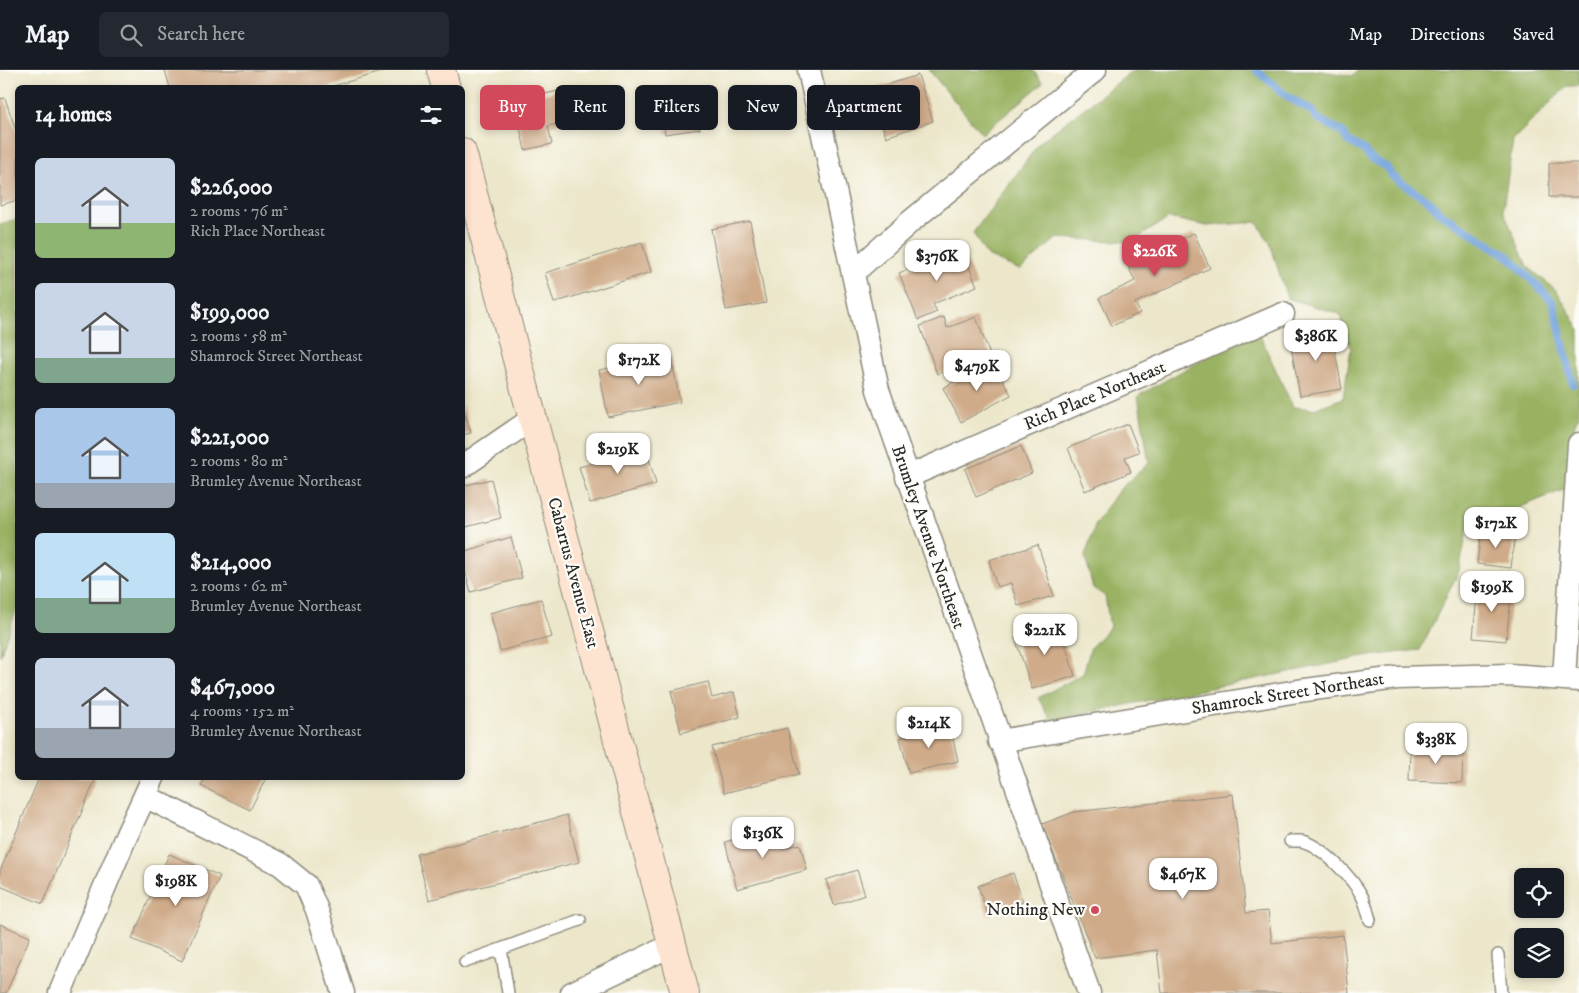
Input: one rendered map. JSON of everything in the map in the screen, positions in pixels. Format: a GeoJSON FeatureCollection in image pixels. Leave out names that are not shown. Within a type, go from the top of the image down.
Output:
{"type":"FeatureCollection","features":[{"type":"Feature","properties":{"kind":"main road"},"geometry":{"type":"LineString","coordinates":[[441,70],[445,85]]}},
{"type":"Feature","properties":{"kind":"main road","name":"Cabarrus Avenue East"},"geometry":{"type":"LineString","coordinates":[[465,163],[685,993]]}},
{"type":"Feature","properties":{"kind":"street","name":"Brumley Avenue Northeast"},"geometry":{"type":"LineString","coordinates":[[809,70],[878,390],[1088,993]]}},
{"type":"Feature","properties":{"kind":"street"},"geometry":{"type":"LineString","coordinates":[[853,273],[910,222],[1094,70]]}},
{"type":"Feature","properties":{"kind":"street","name":"Rich Place Northeast"},"geometry":{"type":"LineString","coordinates":[[907,477],[1283,314]]}},
{"type":"Feature","properties":{"kind":"street"},"geometry":{"type":"LineString","coordinates":[[465,466],[532,419]]}},
{"type":"Feature","properties":{"kind":"street"},"geometry":{"type":"LineString","coordinates":[[1571,679],[1579,444]]}},
{"type":"Feature","properties":{"kind":"street","name":"Shamrock Street Northeast"},"geometry":{"type":"LineString","coordinates":[[999,741],[1289,693],[1397,678],[1509,675],[1571,679]]}},
{"type":"Feature","properties":{"kind":"street"},"geometry":{"type":"LineString","coordinates":[[60,993],[149,787],[280,864],[306,885],[317,910],[343,993]]}},
{"type":"Feature","properties":{"kind":"street"},"geometry":{"type":"LineString","coordinates":[[572,993],[672,946]]}},
{"type":"Feature","properties":{"kind":"lane"},"geometry":{"type":"LineString","coordinates":[[1290,841],[1302,841],[1324,853],[1350,879],[1363,898],[1370,920]]}},
{"type":"Feature","properties":{"kind":"lane"},"geometry":{"type":"LineString","coordinates":[[465,962],[580,920]]}},
{"type":"Feature","properties":{"kind":"lane"},"geometry":{"type":"LineString","coordinates":[[500,949],[508,993]]}},
{"type":"Feature","properties":{"kind":"lane"},"geometry":{"type":"LineString","coordinates":[[1498,955],[1501,993]]}},
{"type":"Feature","properties":{"kind":"green space"},"geometry":{"type":"Polygon","coordinates":[[[929,70],[1033,70],[1043,83],[982,134],[929,70]]]}},
{"type":"Feature","properties":{"kind":"green space"},"geometry":{"type":"Polygon","coordinates":[[[1134,70],[1314,70],[1353,76],[1358,70],[1579,70],[1579,86],[1567,86],[1513,140],[1503,210],[1527,266],[1557,291],[1579,329],[1579,416],[1575,422],[1568,488],[1468,526],[1459,571],[1420,650],[1369,656],[1051,720],[1038,698],[1083,674],[1091,647],[1110,627],[1105,596],[1093,588],[1085,556],[1096,523],[1119,490],[1149,463],[1138,396],[1230,344],[1260,336],[1293,407],[1314,409],[1343,398],[1351,349],[1340,314],[1287,298],[1270,243],[1257,222],[1207,226],[1169,218],[1131,242],[1057,238],[1020,270],[987,256],[973,233],[1040,142],[1134,70]]]}},
{"type":"Feature","properties":{"kind":"green space"},"geometry":{"type":"Polygon","coordinates":[[[15,220],[15,614],[0,656],[0,224],[15,220]]]}},
{"type":"Feature","properties":{"kind":"building"},"geometry":{"type":"Polygon","coordinates":[[[165,70],[385,70],[336,85],[169,85],[165,70]]]}},
{"type":"Feature","properties":{"kind":"building"},"geometry":{"type":"Polygon","coordinates":[[[918,75],[933,121],[920,125],[920,85],[887,85],[918,75]]]}},
{"type":"Feature","properties":{"kind":"building"},"geometry":{"type":"Polygon","coordinates":[[[555,92],[555,124],[548,126],[552,144],[525,150],[521,130],[545,130],[545,94],[555,92]]]}},
{"type":"Feature","properties":{"kind":"building"},"geometry":{"type":"Polygon","coordinates":[[[5,98],[15,128],[15,201],[0,205],[0,99],[5,98]]]}},
{"type":"Feature","properties":{"kind":"building"},"geometry":{"type":"Polygon","coordinates":[[[664,130],[693,130],[665,134],[664,130]]]}},
{"type":"Feature","properties":{"kind":"building"},"geometry":{"type":"Polygon","coordinates":[[[884,130],[907,130],[886,137],[884,130]]]}},
{"type":"Feature","properties":{"kind":"building"},"geometry":{"type":"Polygon","coordinates":[[[1549,163],[1579,163],[1579,197],[1549,197],[1549,163]]]}},
{"type":"Feature","properties":{"kind":"building"},"geometry":{"type":"Polygon","coordinates":[[[750,221],[766,303],[726,310],[711,229],[750,221]]]}},
{"type":"Feature","properties":{"kind":"building"},"geometry":{"type":"Polygon","coordinates":[[[1194,233],[1210,268],[1135,303],[1140,313],[1112,326],[1099,298],[1135,281],[1127,264],[1194,233]]]}},
{"type":"Feature","properties":{"kind":"building"},"geometry":{"type":"Polygon","coordinates":[[[642,242],[651,272],[554,303],[545,273],[642,242]]]}},
{"type":"Feature","properties":{"kind":"building"},"geometry":{"type":"Polygon","coordinates":[[[961,248],[977,286],[933,304],[937,312],[918,320],[899,273],[961,248]]]}},
{"type":"Feature","properties":{"kind":"building"},"geometry":{"type":"Polygon","coordinates":[[[944,317],[947,328],[976,317],[990,355],[937,374],[920,326],[944,317]]]}},
{"type":"Feature","properties":{"kind":"building"},"geometry":{"type":"Polygon","coordinates":[[[1331,328],[1342,389],[1300,396],[1289,335],[1331,328]]]}},
{"type":"Feature","properties":{"kind":"building"},"geometry":{"type":"Polygon","coordinates":[[[671,356],[680,402],[608,417],[599,370],[671,356]]]}},
{"type":"Feature","properties":{"kind":"building"},"geometry":{"type":"Polygon","coordinates":[[[993,361],[1011,395],[961,422],[943,388],[993,361]]]}},
{"type":"Feature","properties":{"kind":"building"},"geometry":{"type":"Polygon","coordinates":[[[465,414],[471,433],[465,434],[465,414]]]}},
{"type":"Feature","properties":{"kind":"building"},"geometry":{"type":"Polygon","coordinates":[[[1128,424],[1139,452],[1125,457],[1131,472],[1085,491],[1068,448],[1128,424]]]}},
{"type":"Feature","properties":{"kind":"building"},"geometry":{"type":"Polygon","coordinates":[[[1021,446],[1032,473],[976,497],[965,469],[1021,446]]]}},
{"type":"Feature","properties":{"kind":"building"},"geometry":{"type":"Polygon","coordinates":[[[646,448],[656,484],[590,503],[579,467],[646,448]]]}},
{"type":"Feature","properties":{"kind":"building"},"geometry":{"type":"Polygon","coordinates":[[[491,479],[501,518],[465,527],[465,485],[491,479]]]}},
{"type":"Feature","properties":{"kind":"building"},"geometry":{"type":"Polygon","coordinates":[[[1481,531],[1515,535],[1511,568],[1477,564],[1481,531]]]}},
{"type":"Feature","properties":{"kind":"building"},"geometry":{"type":"Polygon","coordinates":[[[511,537],[522,578],[471,592],[465,571],[465,551],[511,537]]]}},
{"type":"Feature","properties":{"kind":"building"},"geometry":{"type":"Polygon","coordinates":[[[1038,545],[1054,596],[1018,606],[1011,583],[997,587],[989,560],[1038,545]]]}},
{"type":"Feature","properties":{"kind":"building"},"geometry":{"type":"Polygon","coordinates":[[[1478,585],[1512,588],[1506,641],[1473,638],[1478,585]]]}},
{"type":"Feature","properties":{"kind":"building"},"geometry":{"type":"Polygon","coordinates":[[[541,599],[552,637],[500,651],[490,613],[541,599]]]}},
{"type":"Feature","properties":{"kind":"building"},"geometry":{"type":"Polygon","coordinates":[[[1058,623],[1075,676],[1032,689],[1015,638],[1058,623]]]}},
{"type":"Feature","properties":{"kind":"building"},"geometry":{"type":"Polygon","coordinates":[[[708,682],[712,698],[734,692],[740,717],[681,733],[671,691],[708,682]]]}},
{"type":"Feature","properties":{"kind":"building"},"geometry":{"type":"Polygon","coordinates":[[[950,726],[958,761],[909,773],[900,738],[950,726]]]}},
{"type":"Feature","properties":{"kind":"building"},"geometry":{"type":"Polygon","coordinates":[[[787,728],[799,774],[724,793],[712,747],[787,728]]]}},
{"type":"Feature","properties":{"kind":"building"},"geometry":{"type":"Polygon","coordinates":[[[1410,747],[1463,749],[1462,783],[1409,781],[1410,747]]]}},
{"type":"Feature","properties":{"kind":"building"},"geometry":{"type":"Polygon","coordinates":[[[38,780],[95,780],[43,904],[0,886],[0,871],[38,780]]]}},
{"type":"Feature","properties":{"kind":"building"},"geometry":{"type":"Polygon","coordinates":[[[204,780],[265,780],[250,810],[201,786],[204,780]]]}},
{"type":"Feature","properties":{"kind":"building"},"geometry":{"type":"Polygon","coordinates":[[[1233,794],[1246,913],[1268,911],[1272,943],[1343,935],[1349,993],[1162,993],[1157,950],[1095,958],[1042,824],[1074,812],[1233,794]]]}},
{"type":"Feature","properties":{"kind":"building"},"geometry":{"type":"Polygon","coordinates":[[[567,815],[579,862],[429,900],[417,854],[567,815]]]}},
{"type":"Feature","properties":{"kind":"building"},"geometry":{"type":"Polygon","coordinates":[[[775,828],[781,849],[800,844],[807,870],[737,889],[725,842],[775,828]]]}},
{"type":"Feature","properties":{"kind":"building"},"geometry":{"type":"Polygon","coordinates":[[[169,854],[220,876],[182,961],[132,939],[169,854]]]}},
{"type":"Feature","properties":{"kind":"building"},"geometry":{"type":"Polygon","coordinates":[[[857,870],[865,895],[834,905],[826,880],[857,870]]]}},
{"type":"Feature","properties":{"kind":"building"},"geometry":{"type":"Polygon","coordinates":[[[1013,873],[1023,902],[988,915],[978,886],[1013,873]]]}},
{"type":"Feature","properties":{"kind":"building"},"geometry":{"type":"Polygon","coordinates":[[[0,924],[30,937],[6,993],[0,993],[0,924]]]}},
{"type":"Feature","properties":{"kind":"waterway"},"geometry":{"type":"LineString","coordinates":[[1256,70],[1288,97],[1312,111],[1318,119],[1342,132],[1348,141],[1364,150],[1370,158],[1386,167],[1392,176],[1430,202],[1440,213],[1508,256],[1553,302],[1573,384]]}},
{"type":"Feature","properties":{"kind":"place","name":"Nothing New"},"geometry":{"type":"Point","coordinates":[1095,910]}}]}
